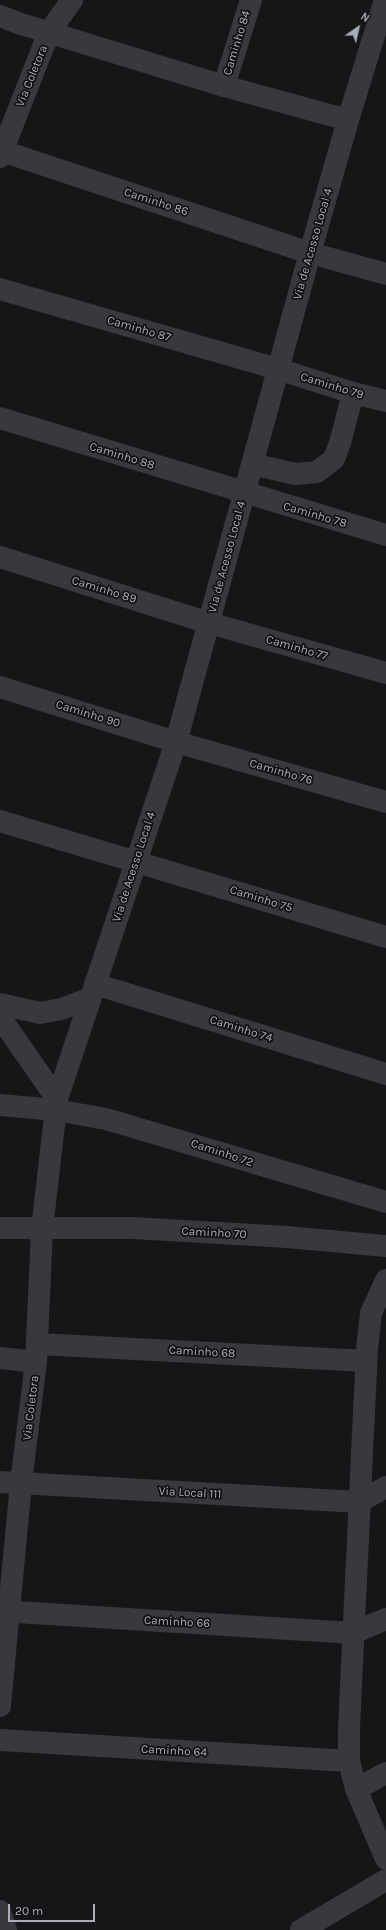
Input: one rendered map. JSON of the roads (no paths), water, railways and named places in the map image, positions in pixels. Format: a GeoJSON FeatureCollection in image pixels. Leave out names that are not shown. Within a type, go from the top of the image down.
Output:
{"type":"FeatureCollection","features":[{"type":"Feature","properties":{"kind":"street","name":"Via Coletora"},"geometry":{"type":"LineString","coordinates":[[1,154],[49,32],[72,0]]}},
{"type":"Feature","properties":{"kind":"street","name":"Caminho 84"},"geometry":{"type":"LineString","coordinates":[[224,86],[251,0]]}},
{"type":"Feature","properties":{"kind":"street","name":"Via de Acesso Local 4"},"geometry":{"type":"LineString","coordinates":[[57,1104],[135,862],[176,742],[310,253],[348,120],[385,0]]}},
{"type":"Feature","properties":{"kind":"street"},"geometry":{"type":"LineString","coordinates":[[0,16],[224,86],[348,120]]}},
{"type":"Feature","properties":{"kind":"street","name":"Caminho 86"},"geometry":{"type":"LineString","coordinates":[[1,154],[310,253],[386,274]]}},
{"type":"Feature","properties":{"kind":"street","name":"Caminho 87"},"geometry":{"type":"LineString","coordinates":[[0,290],[278,369]]}},
{"type":"Feature","properties":{"kind":"street","name":"Caminho 79"},"geometry":{"type":"LineString","coordinates":[[278,369],[353,393],[386,401]]}},
{"type":"Feature","properties":{"kind":"street"},"geometry":{"type":"LineString","coordinates":[[252,464],[295,474],[317,472],[334,458],[340,444],[353,393]]}},
{"type":"Feature","properties":{"kind":"street","name":"Caminho 88"},"geometry":{"type":"LineString","coordinates":[[0,418],[244,494]]}},
{"type":"Feature","properties":{"kind":"street","name":"Caminho 78"},"geometry":{"type":"LineString","coordinates":[[244,494],[386,536]]}},
{"type":"Feature","properties":{"kind":"street","name":"Caminho 89"},"geometry":{"type":"LineString","coordinates":[[0,557],[209,623]]}},
{"type":"Feature","properties":{"kind":"street","name":"Caminho 77"},"geometry":{"type":"LineString","coordinates":[[209,623],[386,673]]}},
{"type":"Feature","properties":{"kind":"street","name":"Caminho 90"},"geometry":{"type":"LineString","coordinates":[[0,687],[176,742]]}},
{"type":"Feature","properties":{"kind":"street","name":"Caminho 76"},"geometry":{"type":"LineString","coordinates":[[176,742],[386,802]]}},
{"type":"Feature","properties":{"kind":"street","name":"Caminho 75"},"geometry":{"type":"LineString","coordinates":[[0,821],[386,937]]}},
{"type":"Feature","properties":{"kind":"street"},"geometry":{"type":"LineString","coordinates":[[0,1004],[40,1013],[61,1010],[93,991]]}},
{"type":"Feature","properties":{"kind":"street","name":"Caminho 74"},"geometry":{"type":"LineString","coordinates":[[93,991],[386,1074]]}},
{"type":"Feature","properties":{"kind":"street"},"geometry":{"type":"LineString","coordinates":[[0,1017],[57,1104]]}},
{"type":"Feature","properties":{"kind":"street","name":"Via Coletora"},"geometry":{"type":"LineString","coordinates":[[0,1706],[11,1483],[37,1353],[42,1229],[57,1104]]}},
{"type":"Feature","properties":{"kind":"street","name":"Caminho 72"},"geometry":{"type":"LineString","coordinates":[[0,1105],[57,1104],[291,1175],[386,1202]]}},
{"type":"Feature","properties":{"kind":"street","name":"Caminho 70"},"geometry":{"type":"LineString","coordinates":[[0,1228],[133,1228],[287,1237],[386,1246]]}},
{"type":"Feature","properties":{"kind":"street"},"geometry":{"type":"LineString","coordinates":[[386,1280],[371,1313],[366,1355],[353,1633],[349,1761],[356,1789],[386,1859]]}},
{"type":"Feature","properties":{"kind":"street"},"geometry":{"type":"LineString","coordinates":[[366,1355],[386,1339]]}},
{"type":"Feature","properties":{"kind":"street","name":"Caminho 68"},"geometry":{"type":"LineString","coordinates":[[0,1358],[37,1353],[366,1355]]}},
{"type":"Feature","properties":{"kind":"street","name":"Via Local 111"},"geometry":{"type":"LineString","coordinates":[[11,1483],[359,1502]]}},
{"type":"Feature","properties":{"kind":"street"},"geometry":{"type":"LineString","coordinates":[[359,1502],[386,1487]]}},
{"type":"Feature","properties":{"kind":"street","name":"Caminho 66"},"geometry":{"type":"LineString","coordinates":[[5,1612],[353,1633]]}},
{"type":"Feature","properties":{"kind":"street"},"geometry":{"type":"LineString","coordinates":[[353,1633],[386,1619]]}},
{"type":"Feature","properties":{"kind":"street","name":"Caminho 64"},"geometry":{"type":"LineString","coordinates":[[0,1740],[349,1761]]}},
{"type":"Feature","properties":{"kind":"street"},"geometry":{"type":"LineString","coordinates":[[356,1789],[386,1773]]}},
{"type":"Feature","properties":{"kind":"street"},"geometry":{"type":"LineString","coordinates":[[301,1930],[386,1880]]}},
{"type":"Feature","properties":{"kind":"street"},"geometry":{"type":"LineString","coordinates":[[0,1911],[6,1930]]}}]}
